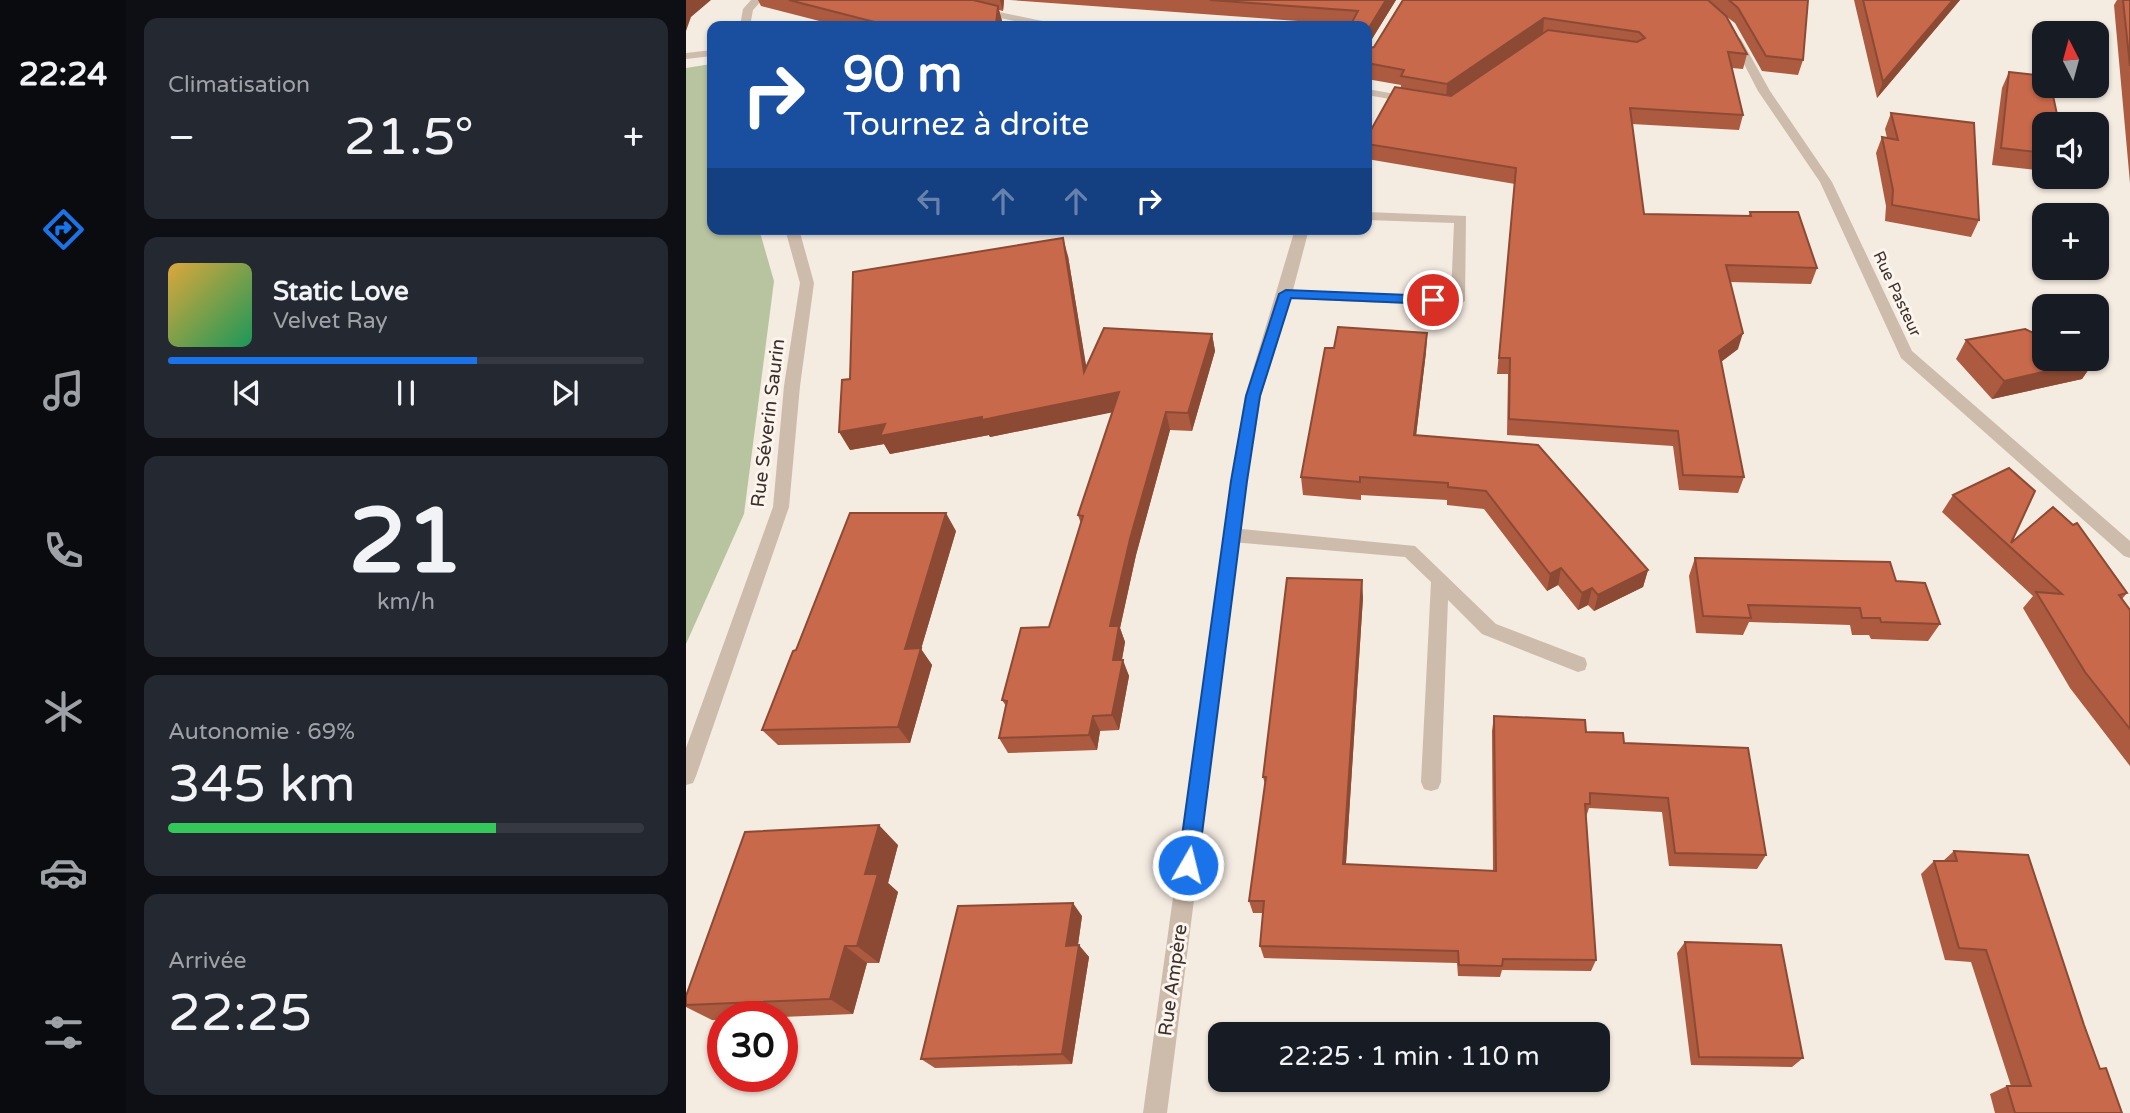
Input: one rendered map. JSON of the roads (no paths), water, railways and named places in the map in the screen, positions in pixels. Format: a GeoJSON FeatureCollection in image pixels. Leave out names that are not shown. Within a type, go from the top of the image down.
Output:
{"type":"FeatureCollection","features":[{"type":"Feature","properties":{"kind":"street"},"geometry":{"type":"LineString","coordinates":[[746,21],[748,9],[757,0]]}},
{"type":"Feature","properties":{"kind":"street"},"geometry":{"type":"LineString","coordinates":[[968,8],[1029,21]]}},
{"type":"Feature","properties":{"kind":"street","name":"Rue Pasteur"},"geometry":{"type":"LineString","coordinates":[[1729,27],[1764,91],[1826,182],[1906,354],[2130,551]]}},
{"type":"Feature","properties":{"kind":"street"},"geometry":{"type":"LineString","coordinates":[[686,56],[707,54]]}},
{"type":"Feature","properties":{"kind":"street"},"geometry":{"type":"LineString","coordinates":[[1372,93],[1422,101]]}},
{"type":"Feature","properties":{"kind":"street"},"geometry":{"type":"LineString","coordinates":[[1286,294],[1458,301],[1461,219],[1372,216]]}},
{"type":"Feature","properties":{"kind":"street","name":"Rue Séverin Saurin"},"geometry":{"type":"LineString","coordinates":[[686,776],[781,507],[792,386],[807,283],[794,235]]}},
{"type":"Feature","properties":{"kind":"street","name":"Rue Ampère"},"geometry":{"type":"LineString","coordinates":[[1155,1113],[1253,396],[1286,294],[1301,235]]}},
{"type":"Feature","properties":{"kind":"street"},"geometry":{"type":"LineString","coordinates":[[1232,535],[1409,551],[1489,629],[1578,664]]}},
{"type":"Feature","properties":{"kind":"street"},"geometry":{"type":"LineString","coordinates":[[1431,782],[1440,580]]}}]}
